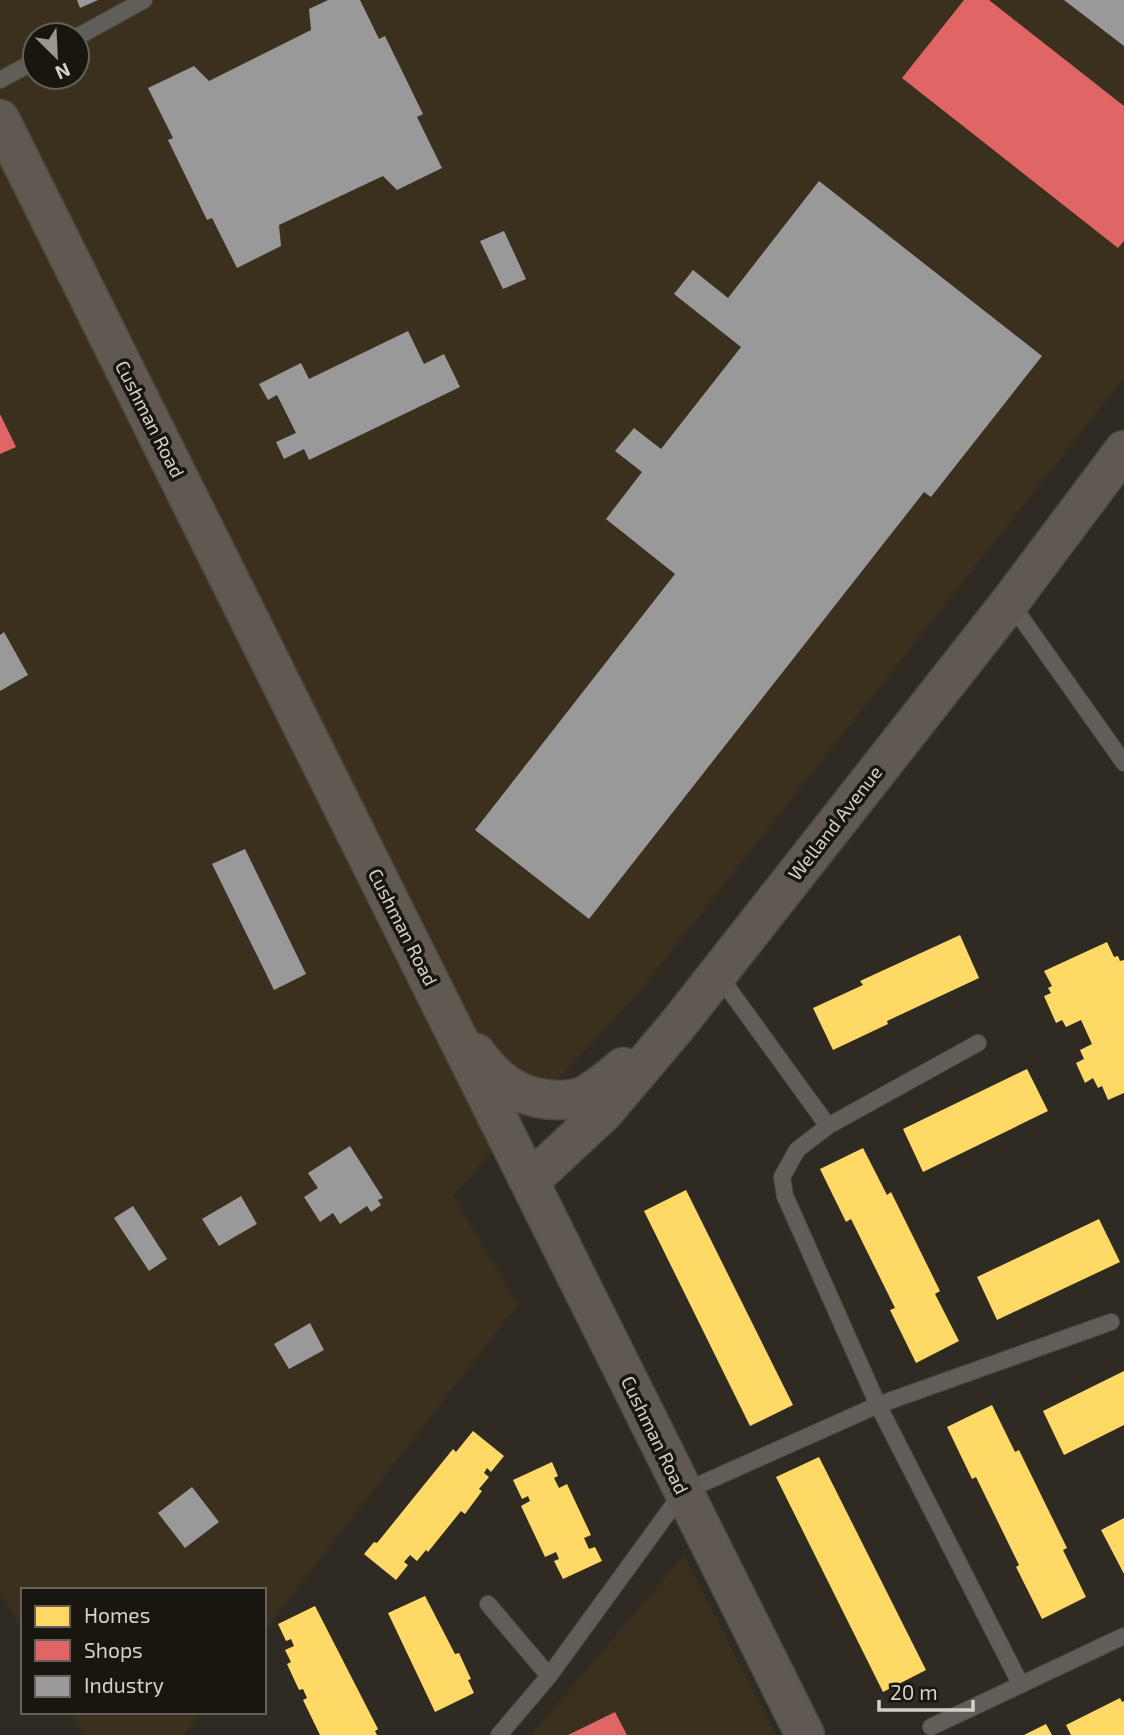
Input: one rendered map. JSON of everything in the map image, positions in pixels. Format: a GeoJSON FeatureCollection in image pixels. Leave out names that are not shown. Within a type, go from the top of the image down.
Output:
{"type":"FeatureCollection","features":[{"type":"Feature","properties":{"kind":"street","name":"Cushman Road"},"geometry":{"type":"LineString","coordinates":[[0,119],[805,1735]]}},
{"type":"Feature","properties":{"kind":"street","name":"Welland Avenue"},"geometry":{"type":"LineString","coordinates":[[530,1181],[604,1112],[676,1027],[1010,602],[1124,450]]}},
{"type":"Feature","properties":{"kind":"street"},"geometry":{"type":"LineString","coordinates":[[442,1005],[489,1071],[526,1097],[547,1100],[582,1096],[676,1027]]}},
{"type":"Feature","properties":{"kind":"lane"},"geometry":{"type":"LineString","coordinates":[[91,29],[144,0]]}},
{"type":"Feature","properties":{"kind":"lane"},"geometry":{"type":"LineString","coordinates":[[0,80],[21,69]]}},
{"type":"Feature","properties":{"kind":"lane"},"geometry":{"type":"LineString","coordinates":[[1010,602],[1124,763]]}},
{"type":"Feature","properties":{"kind":"lane"},"geometry":{"type":"LineString","coordinates":[[717,973],[828,1126]]}},
{"type":"Feature","properties":{"kind":"lane"},"geometry":{"type":"LineString","coordinates":[[978,1043],[828,1126],[797,1150],[782,1177],[785,1196],[878,1405],[1021,1685]]}},
{"type":"Feature","properties":{"kind":"lane"},"geometry":{"type":"LineString","coordinates":[[499,1735],[549,1676],[682,1492],[878,1405],[1111,1322]]}},
{"type":"Feature","properties":{"kind":"lane"},"geometry":{"type":"LineString","coordinates":[[488,1604],[549,1676]]}},
{"type":"Feature","properties":{"kind":"lane"},"geometry":{"type":"LineString","coordinates":[[931,1727],[1124,1636]]}},
{"type":"Feature","properties":{"kind":"shaded area"},"geometry":{"type":"Polygon","coordinates":[[[0,0],[1124,0],[1124,378],[644,986],[453,1195],[518,1305],[266,1628],[266,1588],[21,1588],[21,1628],[0,1593],[0,0]]]}},
{"type":"Feature","properties":{"kind":"shaded area"},"geometry":{"type":"Polygon","coordinates":[[[684,1555],[776,1735],[531,1735],[684,1555]]]}},
{"type":"Feature","properties":{"kind":"shaded area"},"geometry":{"type":"Polygon","coordinates":[[[72,1714],[200,1714],[184,1735],[84,1735],[72,1714]]]}},
{"type":"Feature","properties":{"kind":"building: Homes"},"geometry":{"type":"Polygon","coordinates":[[[960,935],[979,978],[887,1021],[888,1024],[833,1050],[813,1008],[863,985],[860,981],[960,935]]]}},
{"type":"Feature","properties":{"kind":"building: Homes"},"geometry":{"type":"Polygon","coordinates":[[[1107,942],[1114,957],[1118,956],[1120,961],[1124,960],[1124,1093],[1108,1100],[1102,1086],[1098,1088],[1093,1078],[1085,1083],[1076,1063],[1084,1059],[1080,1050],[1092,1044],[1081,1020],[1066,1027],[1062,1020],[1056,1023],[1044,996],[1051,993],[1048,988],[1052,986],[1044,971],[1107,942]]]}},
{"type":"Feature","properties":{"kind":"building: Homes"},"geometry":{"type":"Polygon","coordinates":[[[1027,1069],[1048,1111],[923,1172],[903,1129],[1027,1069]]]}},
{"type":"Feature","properties":{"kind":"building: Homes"},"geometry":{"type":"Polygon","coordinates":[[[863,1148],[887,1195],[891,1192],[940,1291],[935,1294],[959,1341],[916,1363],[890,1310],[895,1308],[851,1219],[846,1222],[820,1169],[863,1148]]]}},
{"type":"Feature","properties":{"kind":"building: Homes"},"geometry":{"type":"Polygon","coordinates":[[[686,1190],[793,1405],[750,1426],[644,1211],[686,1190]]]}},
{"type":"Feature","properties":{"kind":"building: Homes"},"geometry":{"type":"Polygon","coordinates":[[[1099,1219],[1120,1262],[997,1320],[977,1277],[1099,1219]]]}},
{"type":"Feature","properties":{"kind":"building: Homes"},"geometry":{"type":"Polygon","coordinates":[[[1124,1371],[1124,1425],[1064,1455],[1043,1411],[1124,1371]]]}},
{"type":"Feature","properties":{"kind":"building: Homes"},"geometry":{"type":"Polygon","coordinates":[[[992,1405],[1015,1452],[1019,1450],[1067,1548],[1063,1550],[1086,1597],[1042,1619],[976,1477],[972,1479],[947,1427],[992,1405]]]}},
{"type":"Feature","properties":{"kind":"building: Homes"},"geometry":{"type":"Polygon","coordinates":[[[473,1431],[504,1456],[491,1472],[487,1468],[484,1473],[489,1477],[465,1514],[461,1511],[428,1552],[426,1550],[417,1561],[410,1555],[404,1562],[408,1565],[396,1580],[364,1554],[374,1542],[377,1543],[453,1449],[456,1452],[473,1431]]]}},
{"type":"Feature","properties":{"kind":"building: Homes"},"geometry":{"type":"Polygon","coordinates":[[[819,1457],[926,1670],[883,1692],[776,1477],[819,1457]]]}},
{"type":"Feature","properties":{"kind":"building: Homes"},"geometry":{"type":"Polygon","coordinates":[[[552,1462],[558,1476],[554,1478],[559,1488],[567,1484],[591,1535],[584,1538],[589,1549],[595,1547],[602,1561],[563,1579],[554,1561],[559,1559],[556,1552],[545,1557],[521,1506],[530,1501],[528,1496],[522,1499],[513,1480],[552,1462]]]}},
{"type":"Feature","properties":{"kind":"building: Homes"},"geometry":{"type":"Polygon","coordinates":[[[1124,1518],[1124,1574],[1101,1530],[1124,1518]]]}},
{"type":"Feature","properties":{"kind":"building: Homes"},"geometry":{"type":"Polygon","coordinates":[[[425,1596],[455,1654],[459,1653],[471,1679],[468,1680],[474,1693],[435,1712],[388,1613],[425,1596]]]}},
{"type":"Feature","properties":{"kind":"building: Homes"},"geometry":{"type":"Polygon","coordinates":[[[315,1606],[378,1729],[375,1731],[377,1735],[320,1735],[303,1700],[307,1698],[303,1689],[299,1690],[287,1664],[291,1662],[285,1650],[294,1646],[291,1639],[286,1641],[278,1624],[315,1606]]]}},
{"type":"Feature","properties":{"kind":"building: Homes"},"geometry":{"type":"Polygon","coordinates":[[[1120,1698],[1124,1701],[1124,1735],[1071,1735],[1066,1725],[1120,1698]]]}},
{"type":"Feature","properties":{"kind":"building: Homes"},"geometry":{"type":"Polygon","coordinates":[[[1046,1724],[1052,1735],[1024,1735],[1046,1724]]]}},
{"type":"Feature","properties":{"kind":"building: Shops"},"geometry":{"type":"Polygon","coordinates":[[[964,0],[989,0],[1124,106],[1124,241],[1118,248],[902,78],[964,0]]]}},
{"type":"Feature","properties":{"kind":"building: Shops"},"geometry":{"type":"Polygon","coordinates":[[[0,414],[16,447],[0,454],[0,414]]]}},
{"type":"Feature","properties":{"kind":"building: Shops"},"geometry":{"type":"Polygon","coordinates":[[[615,1712],[627,1735],[568,1735],[615,1712]]]}},
{"type":"Feature","properties":{"kind":"building: Industry"},"geometry":{"type":"Polygon","coordinates":[[[77,0],[98,0],[80,8],[77,0]]]}},
{"type":"Feature","properties":{"kind":"building: Industry"},"geometry":{"type":"Polygon","coordinates":[[[328,0],[360,0],[379,39],[385,36],[423,114],[417,117],[442,168],[397,190],[383,176],[279,225],[281,246],[237,268],[212,218],[207,220],[168,140],[173,138],[148,88],[194,66],[209,81],[311,30],[309,9],[328,0]]]}},
{"type":"Feature","properties":{"kind":"building: Industry"},"geometry":{"type":"Polygon","coordinates":[[[1064,0],[1124,0],[1124,46],[1064,0]]]}},
{"type":"Feature","properties":{"kind":"building: Industry"},"geometry":{"type":"Polygon","coordinates":[[[819,181],[1042,356],[931,497],[924,492],[589,919],[475,830],[675,574],[606,519],[642,472],[615,451],[634,428],[661,449],[741,347],[674,294],[693,270],[728,298],[819,181]]]}},
{"type":"Feature","properties":{"kind":"building: Industry"},"geometry":{"type":"Polygon","coordinates":[[[504,231],[526,279],[503,289],[480,241],[504,231]]]}},
{"type":"Feature","properties":{"kind":"building: Industry"},"geometry":{"type":"Polygon","coordinates":[[[408,331],[424,364],[444,354],[460,387],[309,460],[304,449],[284,459],[276,442],[296,433],[277,395],[268,400],[259,384],[301,363],[309,379],[408,331]]]}},
{"type":"Feature","properties":{"kind":"building: Industry"},"geometry":{"type":"Polygon","coordinates":[[[4,632],[28,675],[0,691],[0,635],[4,632]]]}},
{"type":"Feature","properties":{"kind":"building: Industry"},"geometry":{"type":"Polygon","coordinates":[[[245,849],[306,974],[274,990],[212,864],[245,849]]]}},
{"type":"Feature","properties":{"kind":"building: Industry"},"geometry":{"type":"Polygon","coordinates":[[[350,1146],[383,1198],[378,1200],[381,1205],[371,1212],[367,1206],[340,1224],[333,1213],[320,1222],[304,1197],[318,1188],[308,1173],[350,1146]]]}},
{"type":"Feature","properties":{"kind":"building: Industry"},"geometry":{"type":"Polygon","coordinates":[[[241,1196],[257,1224],[219,1246],[202,1219],[241,1196]]]}},
{"type":"Feature","properties":{"kind":"building: Industry"},"geometry":{"type":"Polygon","coordinates":[[[133,1206],[167,1259],[149,1271],[114,1218],[133,1206]]]}},
{"type":"Feature","properties":{"kind":"building: Industry"},"geometry":{"type":"Polygon","coordinates":[[[310,1323],[324,1350],[289,1369],[274,1344],[310,1323]]]}},
{"type":"Feature","properties":{"kind":"building: Industry"},"geometry":{"type":"Polygon","coordinates":[[[192,1487],[219,1522],[185,1548],[158,1513],[192,1487]]]}}]}
